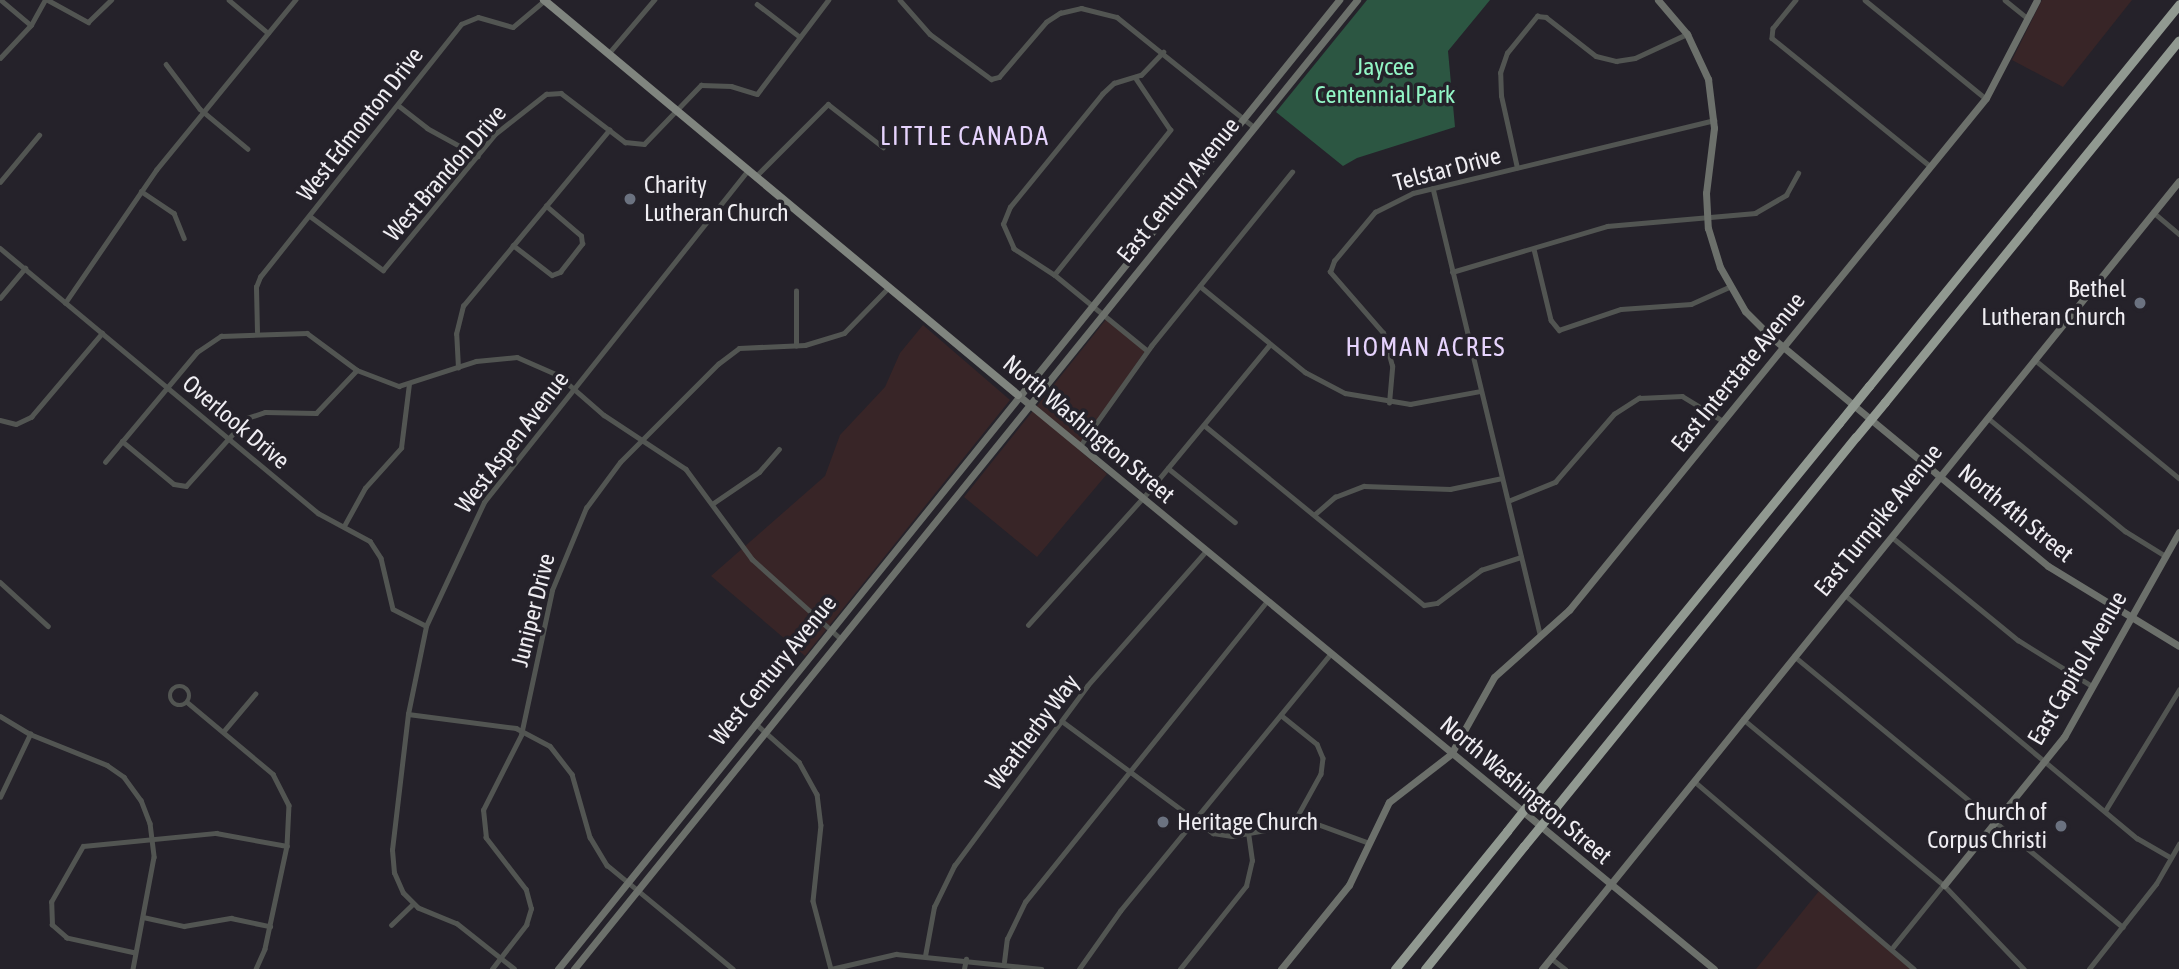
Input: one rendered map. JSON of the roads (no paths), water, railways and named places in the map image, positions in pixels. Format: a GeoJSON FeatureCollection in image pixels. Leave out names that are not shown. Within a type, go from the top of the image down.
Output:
{"type":"FeatureCollection","features":[{"type":"Feature","properties":{"kind":"highway"},"geometry":{"type":"LineString","coordinates":[[1395,969],[2179,4]]}},
{"type":"Feature","properties":{"kind":"highway"},"geometry":{"type":"LineString","coordinates":[[1425,969],[2179,42]]}},
{"type":"Feature","properties":{"kind":"main road","name":"North Washington Street"},"geometry":{"type":"LineString","coordinates":[[544,0],[1018,396]]}},
{"type":"Feature","properties":{"kind":"street"},"geometry":{"type":"LineString","coordinates":[[1,0],[31,25]]}},
{"type":"Feature","properties":{"kind":"street"},"geometry":{"type":"LineString","coordinates":[[0,58],[31,25],[47,0],[88,22],[111,0]]}},
{"type":"Feature","properties":{"kind":"street"},"geometry":{"type":"LineString","coordinates":[[229,0],[268,33]]}},
{"type":"Feature","properties":{"kind":"street"},"geometry":{"type":"LineString","coordinates":[[65,303],[141,191],[295,0]]}},
{"type":"Feature","properties":{"kind":"street","name":"West Edmonton Drive"},"geometry":{"type":"LineString","coordinates":[[257,332],[256,284],[463,22],[478,17],[513,27],[544,0]]}},
{"type":"Feature","properties":{"kind":"street"},"geometry":{"type":"LineString","coordinates":[[608,54],[654,0]]}},
{"type":"Feature","properties":{"kind":"street"},"geometry":{"type":"LineString","coordinates":[[677,111],[701,85],[731,86],[757,94],[828,0]]}},
{"type":"Feature","properties":{"kind":"street"},"geometry":{"type":"LineString","coordinates":[[900,0],[930,34],[991,79],[1009,67],[1046,22],[1069,10],[1089,9],[1117,18],[1254,127]]}},
{"type":"Feature","properties":{"kind":"street","name":"East Century Avenue"},"geometry":{"type":"LineString","coordinates":[[1018,396],[1339,0]]}},
{"type":"Feature","properties":{"kind":"street","name":"East Century Avenue"},"geometry":{"type":"LineString","coordinates":[[1028,404],[1357,0]]}},
{"type":"Feature","properties":{"kind":"street","name":"North 4th Street"},"geometry":{"type":"LineString","coordinates":[[1658,0],[1688,34],[1707,79],[1714,120],[1707,219],[1729,287],[1752,318],[1783,347],[2058,574],[2179,646]]}},
{"type":"Feature","properties":{"kind":"street"},"geometry":{"type":"LineString","coordinates":[[1796,0],[1771,34],[1931,167]]}},
{"type":"Feature","properties":{"kind":"street"},"geometry":{"type":"LineString","coordinates":[[1865,0],[1986,99]]}},
{"type":"Feature","properties":{"kind":"street"},"geometry":{"type":"LineString","coordinates":[[2005,0],[2028,19]]}},
{"type":"Feature","properties":{"kind":"street","name":"East Interstate Avenue"},"geometry":{"type":"LineString","coordinates":[[1451,754],[1489,683],[1569,610],[1986,99],[2038,0]]}},
{"type":"Feature","properties":{"kind":"street"},"geometry":{"type":"LineString","coordinates":[[757,4],[800,37]]}},
{"type":"Feature","properties":{"kind":"street"},"geometry":{"type":"LineString","coordinates":[[1517,168],[1500,96],[1500,73],[1507,53],[1537,16],[1546,17],[1590,52],[1616,61],[1635,58],[1688,34]]}},
{"type":"Feature","properties":{"kind":"street"},"geometry":{"type":"LineString","coordinates":[[1147,351],[1054,275],[1009,245],[1003,229],[1006,213],[1102,94],[1124,78],[1135,78],[1163,52]]}},
{"type":"Feature","properties":{"kind":"street"},"geometry":{"type":"LineString","coordinates":[[166,64],[203,112],[248,149]]}},
{"type":"Feature","properties":{"kind":"street"},"geometry":{"type":"LineString","coordinates":[[1054,275],[1170,131],[1170,124],[1147,101],[1135,78]]}},
{"type":"Feature","properties":{"kind":"street","name":"West Brandon Drive"},"geometry":{"type":"LineString","coordinates":[[310,216],[383,270],[508,122],[551,92],[565,95],[625,142],[644,144],[677,111]]}},
{"type":"Feature","properties":{"kind":"street","name":"West Aspen Avenue"},"geometry":{"type":"LineString","coordinates":[[413,904],[396,880],[392,858],[408,714],[426,626],[484,502],[573,388],[751,174],[828,104],[883,147]]}},
{"type":"Feature","properties":{"kind":"street"},"geometry":{"type":"LineString","coordinates":[[398,105],[427,128],[478,156]]}},
{"type":"Feature","properties":{"kind":"street","name":"Telstar Drive"},"geometry":{"type":"LineString","coordinates":[[1389,403],[1392,366],[1386,340],[1367,310],[1333,280],[1330,268],[1375,212],[1400,197],[1433,188],[1714,120]]}},
{"type":"Feature","properties":{"kind":"street"},"geometry":{"type":"LineString","coordinates":[[458,368],[456,334],[463,306],[609,130]]}},
{"type":"Feature","properties":{"kind":"street"},"geometry":{"type":"LineString","coordinates":[[0,182],[39,135]]}},
{"type":"Feature","properties":{"kind":"street"},"geometry":{"type":"LineString","coordinates":[[1080,446],[1147,351],[1292,172]]}},
{"type":"Feature","properties":{"kind":"street"},"geometry":{"type":"LineString","coordinates":[[1452,272],[1607,226],[1747,215],[1770,206],[1786,195],[1798,173]]}},
{"type":"Feature","properties":{"kind":"street","name":"East Turnpike Avenue"},"geometry":{"type":"LineString","coordinates":[[1542,969],[1611,885],[1691,779],[2179,181]]}},
{"type":"Feature","properties":{"kind":"street"},"geometry":{"type":"LineString","coordinates":[[1433,188],[1540,636]]}},
{"type":"Feature","properties":{"kind":"street"},"geometry":{"type":"LineString","coordinates":[[141,191],[174,213],[184,238]]}},
{"type":"Feature","properties":{"kind":"street"},"geometry":{"type":"LineString","coordinates":[[513,246],[552,275],[560,272],[582,244],[581,236],[545,206]]}},
{"type":"Feature","properties":{"kind":"street"},"geometry":{"type":"LineString","coordinates":[[2153,212],[2179,234]]}},
{"type":"Feature","properties":{"kind":"street","name":"Overlook Drive"},"geometry":{"type":"LineString","coordinates":[[0,248],[318,513],[365,536],[379,552],[393,609],[426,626]]}},
{"type":"Feature","properties":{"kind":"street"},"geometry":{"type":"LineString","coordinates":[[1534,249],[1551,320],[1559,330],[1621,309],[1691,304],[1729,287]]}},
{"type":"Feature","properties":{"kind":"street"},"geometry":{"type":"LineString","coordinates":[[0,298],[24,268]]}},
{"type":"Feature","properties":{"kind":"street"},"geometry":{"type":"LineString","coordinates":[[1200,286],[1270,344],[1329,386],[1389,403],[1427,403],[1481,391]]}},
{"type":"Feature","properties":{"kind":"street","name":"Juniper Drive"},"geometry":{"type":"LineString","coordinates":[[492,969],[526,925],[530,903],[486,838],[482,818],[523,729],[562,558],[592,499],[642,439],[702,377],[739,348],[796,346],[844,333],[888,288]]}},
{"type":"Feature","properties":{"kind":"street"},"geometry":{"type":"LineString","coordinates":[[796,291],[796,346]]}},
{"type":"Feature","properties":{"kind":"street"},"geometry":{"type":"LineString","coordinates":[[0,420],[16,424],[31,417],[102,333]]}},
{"type":"Feature","properties":{"kind":"street"},"geometry":{"type":"LineString","coordinates":[[105,462],[207,342],[227,334],[307,333],[357,370],[386,384],[410,384],[458,368],[517,357],[535,363],[573,388],[686,469],[760,567],[832,627],[841,638]]}},
{"type":"Feature","properties":{"kind":"street"},"geometry":{"type":"LineString","coordinates":[[1028,625],[1168,468],[1270,344]]}},
{"type":"Feature","properties":{"kind":"street"},"geometry":{"type":"LineString","coordinates":[[2034,359],[2179,478]]}},
{"type":"Feature","properties":{"kind":"street"},"geometry":{"type":"LineString","coordinates":[[122,441],[183,487],[227,438],[259,413],[303,415],[322,410],[357,370]]}},
{"type":"Feature","properties":{"kind":"street"},"geometry":{"type":"LineString","coordinates":[[344,526],[365,488],[401,448],[410,384]]}},
{"type":"Feature","properties":{"kind":"street","name":"North Washington Street"},"geometry":{"type":"LineString","coordinates":[[1018,396],[1714,969]]}},
{"type":"Feature","properties":{"kind":"street","name":"West Century Avenue"},"geometry":{"type":"LineString","coordinates":[[558,969],[1018,396]]}},
{"type":"Feature","properties":{"kind":"street"},"geometry":{"type":"LineString","coordinates":[[1508,501],[1555,482],[1614,414],[1639,398],[1682,396],[1723,421]]}},
{"type":"Feature","properties":{"kind":"street","name":"West Century Avenue"},"geometry":{"type":"LineString","coordinates":[[575,969],[1028,404]]}},
{"type":"Feature","properties":{"kind":"street"},"geometry":{"type":"LineString","coordinates":[[1987,417],[2125,531],[2164,555]]}},
{"type":"Feature","properties":{"kind":"street"},"geometry":{"type":"LineString","coordinates":[[1204,425],[1424,605],[1437,603],[1481,570],[1521,557]]}},
{"type":"Feature","properties":{"kind":"street"},"geometry":{"type":"LineString","coordinates":[[712,504],[759,472],[779,449]]}},
{"type":"Feature","properties":{"kind":"street"},"geometry":{"type":"LineString","coordinates":[[1168,468],[1235,522]]}},
{"type":"Feature","properties":{"kind":"street"},"geometry":{"type":"LineString","coordinates":[[1314,515],[1335,497],[1364,485],[1441,489],[1502,478]]}},
{"type":"Feature","properties":{"kind":"street","name":"East Capitol Avenue"},"geometry":{"type":"LineString","coordinates":[[1893,947],[2046,762],[2093,686],[2179,532]]}},
{"type":"Feature","properties":{"kind":"street"},"geometry":{"type":"LineString","coordinates":[[1890,535],[2018,640],[2093,686]]}},
{"type":"Feature","properties":{"kind":"street","name":"Weatherby Way"},"geometry":{"type":"LineString","coordinates":[[925,956],[931,916],[949,874],[1062,721],[1206,551]]}},
{"type":"Feature","properties":{"kind":"street"},"geometry":{"type":"LineString","coordinates":[[0,582],[48,626]]}},
{"type":"Feature","properties":{"kind":"street"},"geometry":{"type":"LineString","coordinates":[[1843,594],[2105,811],[2171,858]]}},
{"type":"Feature","properties":{"kind":"street"},"geometry":{"type":"LineString","coordinates":[[1004,962],[1007,939],[1025,902],[1267,601]]}},
{"type":"Feature","properties":{"kind":"street"},"geometry":{"type":"LineString","coordinates":[[1079,969],[1195,820],[1331,654]]}},
{"type":"Feature","properties":{"kind":"street"},"geometry":{"type":"LineString","coordinates":[[1793,655],[2123,927]]}},
{"type":"Feature","properties":{"kind":"street"},"geometry":{"type":"LineString","coordinates":[[187,702],[187,689],[172,689],[173,703],[187,702],[281,786],[290,812],[287,846],[270,926],[256,969]]}},
{"type":"Feature","properties":{"kind":"street"},"geometry":{"type":"LineString","coordinates":[[2105,811],[2179,690]]}},
{"type":"Feature","properties":{"kind":"street"},"geometry":{"type":"LineString","coordinates":[[223,732],[255,694]]}},
{"type":"Feature","properties":{"kind":"street"},"geometry":{"type":"LineString","coordinates":[[408,714],[523,729],[550,746],[568,766],[593,844],[626,884],[733,969]]}},
{"type":"Feature","properties":{"kind":"street"},"geometry":{"type":"LineString","coordinates":[[1281,715],[1317,744],[1323,758],[1321,774],[1294,823]]}},
{"type":"Feature","properties":{"kind":"street"},"geometry":{"type":"LineString","coordinates":[[0,716],[30,734],[98,761],[124,777],[145,808],[153,840],[153,871],[133,969]]}},
{"type":"Feature","properties":{"kind":"street"},"geometry":{"type":"LineString","coordinates":[[1742,718],[1944,885],[2024,969]]}},
{"type":"Feature","properties":{"kind":"street"},"geometry":{"type":"LineString","coordinates":[[1062,721],[1132,769],[1195,820],[1219,835],[1248,833],[1294,823],[1317,823],[1369,843]]}},
{"type":"Feature","properties":{"kind":"street"},"geometry":{"type":"LineString","coordinates":[[755,723],[799,762],[817,794],[821,825],[813,901],[831,969],[878,955],[1004,962],[1041,969]]}},
{"type":"Feature","properties":{"kind":"street"},"geometry":{"type":"LineString","coordinates":[[0,797],[30,734]]}},
{"type":"Feature","properties":{"kind":"street"},"geometry":{"type":"LineString","coordinates":[[1281,969],[1349,885],[1395,795],[1451,754]]}},
{"type":"Feature","properties":{"kind":"street"},"geometry":{"type":"LineString","coordinates":[[1691,779],[1893,947],[1914,969]]}},
{"type":"Feature","properties":{"kind":"street"},"geometry":{"type":"LineString","coordinates":[[135,953],[63,936],[52,925],[49,908],[83,846],[222,833],[287,846]]}},
{"type":"Feature","properties":{"kind":"street"},"geometry":{"type":"LineString","coordinates":[[1180,969],[1246,886],[1252,861],[1248,833]]}},
{"type":"Feature","properties":{"kind":"street"},"geometry":{"type":"LineString","coordinates":[[2090,969],[2123,927],[2179,844]]}},
{"type":"Feature","properties":{"kind":"street"},"geometry":{"type":"LineString","coordinates":[[391,925],[413,904],[457,924],[514,969]]}},
{"type":"Feature","properties":{"kind":"street"},"geometry":{"type":"LineString","coordinates":[[143,917],[184,926],[231,918],[270,926]]}},
{"type":"Feature","properties":{"kind":"street"},"geometry":{"type":"LineString","coordinates":[[1551,958],[1565,969]]}},
{"type":"Feature","properties":{"kind":"street"},"geometry":{"type":"LineString","coordinates":[[964,969],[966,959]]}},
{"type":"Feature","properties":{"kind":"place","name":"Charity Lutheran Church"},"geometry":{"type":"Point","coordinates":[630,199]}},
{"type":"Feature","properties":{"kind":"place","name":"Bethel Lutheran Church"},"geometry":{"type":"Point","coordinates":[2140,303]}},
{"type":"Feature","properties":{"kind":"place","name":"Heritage Church"},"geometry":{"type":"Point","coordinates":[1163,822]}},
{"type":"Feature","properties":{"kind":"place","name":"Church of Corpus Christi"},"geometry":{"type":"Point","coordinates":[2061,826]}},
{"type":"Feature","properties":{"kind":"district","name":"LITTLE CANADA"},"geometry":{"type":"Point","coordinates":[965,137]}},
{"type":"Feature","properties":{"kind":"district","name":"HOMAN ACRES"},"geometry":{"type":"Point","coordinates":[1426,348]}},
{"type":"Feature","properties":{"kind":"park label","name":"Jaycee Centennial Park"},"geometry":{"type":"Point","coordinates":[1385,81]}}]}
